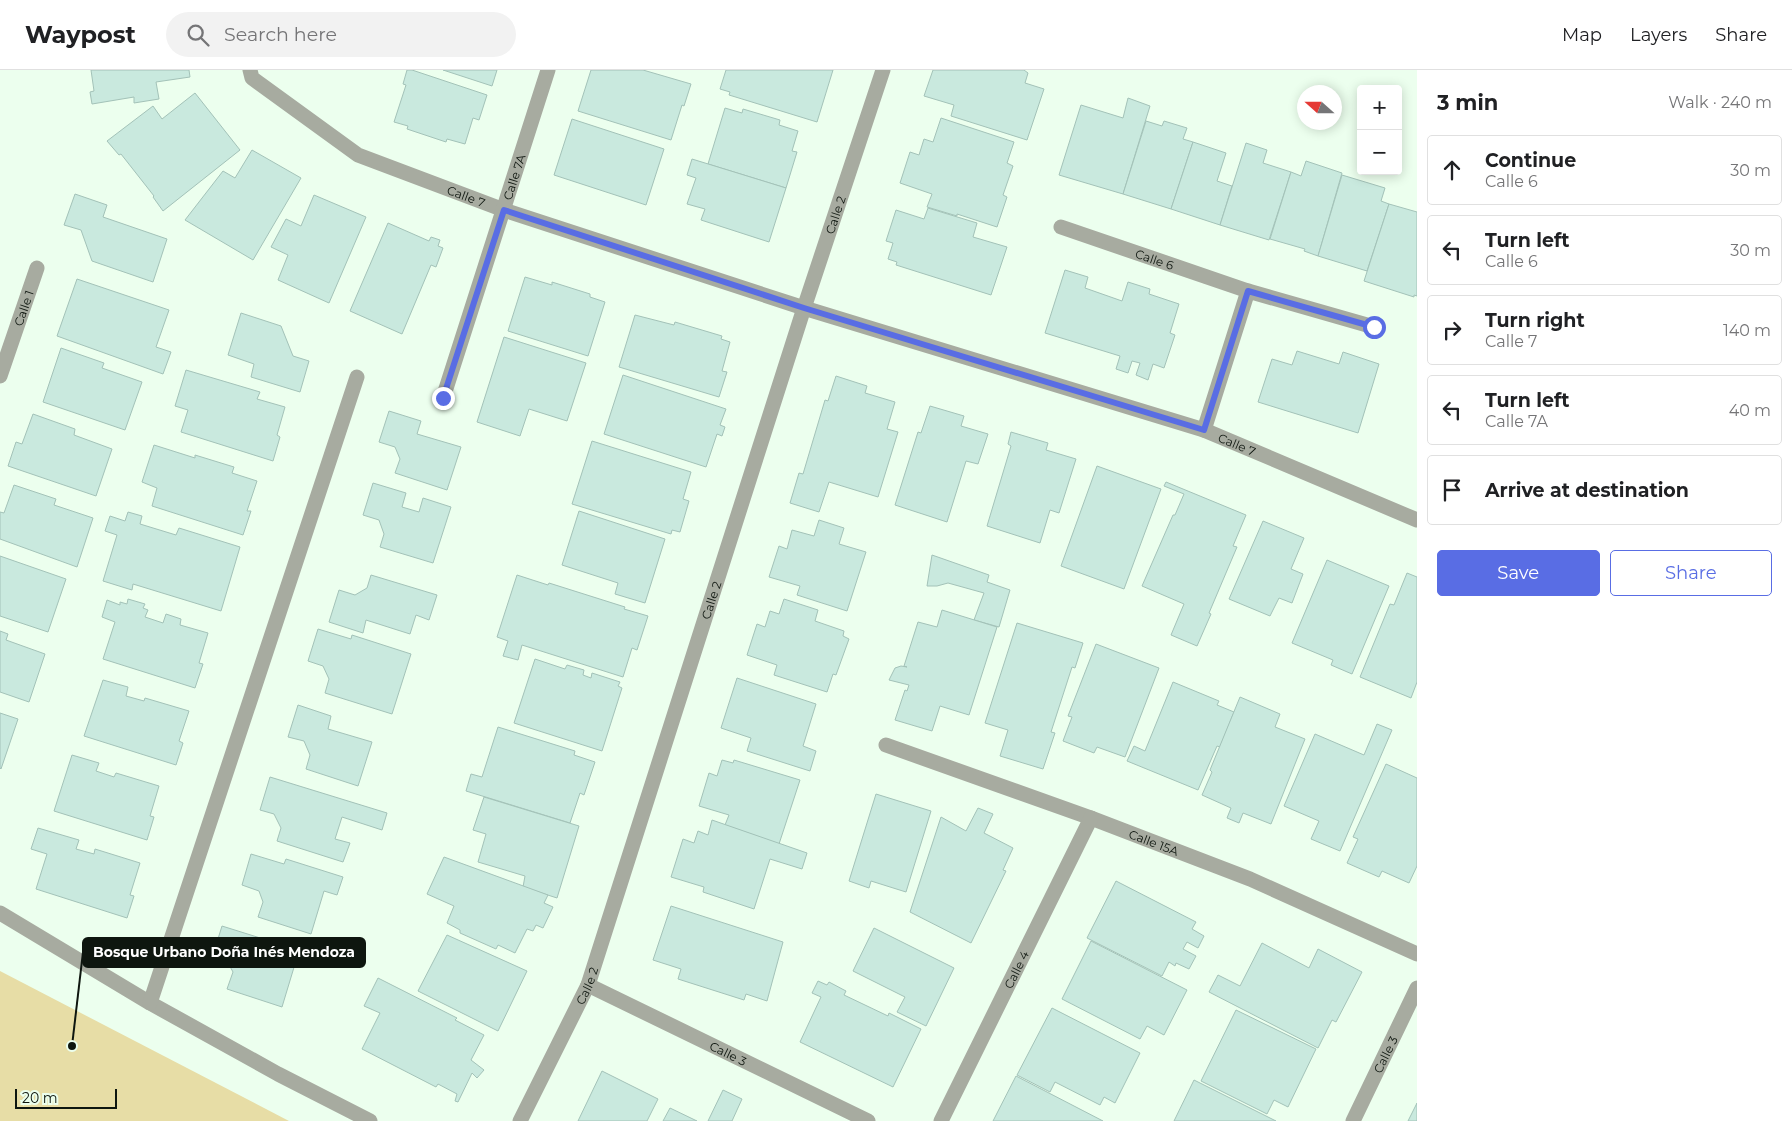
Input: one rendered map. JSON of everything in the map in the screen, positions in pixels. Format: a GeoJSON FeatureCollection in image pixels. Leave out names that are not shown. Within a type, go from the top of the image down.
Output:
{"type":"FeatureCollection","features":[{"type":"Feature","properties":{"kind":"street","name":"Calle 7"},"geometry":{"type":"LineString","coordinates":[[250,70],[252,78],[358,155],[504,210],[804,308],[1204,430],[1417,520]]}},
{"type":"Feature","properties":{"kind":"street","name":"Calle 7A"},"geometry":{"type":"LineString","coordinates":[[443,398],[548,70]]}},
{"type":"Feature","properties":{"kind":"street","name":"Calle 2"},"geometry":{"type":"LineString","coordinates":[[520,1121],[588,985],[804,308],[883,70]]}},
{"type":"Feature","properties":{"kind":"street","name":"Calle 6"},"geometry":{"type":"LineString","coordinates":[[1060,228],[1248,291],[1374,327]]}},
{"type":"Feature","properties":{"kind":"street","name":"Calle 1"},"geometry":{"type":"LineString","coordinates":[[0,376],[37,268]]}},
{"type":"Feature","properties":{"kind":"street"},"geometry":{"type":"LineString","coordinates":[[1204,430],[1248,291]]}},
{"type":"Feature","properties":{"kind":"street"},"geometry":{"type":"LineString","coordinates":[[150,1003],[356,377]]}},
{"type":"Feature","properties":{"kind":"street","name":"Calle 15A"},"geometry":{"type":"LineString","coordinates":[[886,745],[1090,818],[1250,879],[1417,954]]}},
{"type":"Feature","properties":{"kind":"street","name":"Calle 4"},"geometry":{"type":"LineString","coordinates":[[941,1121],[1090,818]]}},
{"type":"Feature","properties":{"kind":"street"},"geometry":{"type":"LineString","coordinates":[[0,913],[150,1003],[278,1074],[370,1121]]}},
{"type":"Feature","properties":{"kind":"street","name":"Calle 3"},"geometry":{"type":"LineString","coordinates":[[588,985],[868,1121]]}},
{"type":"Feature","properties":{"kind":"street","name":"Calle 3"},"geometry":{"type":"LineString","coordinates":[[1353,1121],[1417,988]]}},
{"type":"Feature","properties":{"kind":"shaded area"},"geometry":{"type":"Polygon","coordinates":[[[0,971],[289,1121],[0,1121],[0,971]]]}},
{"type":"Feature","properties":{"kind":"building"},"geometry":{"type":"Polygon","coordinates":[[[91,70],[189,70],[190,77],[156,82],[159,99],[134,103],[134,97],[92,104],[90,92],[94,91],[91,70]]]}},
{"type":"Feature","properties":{"kind":"building"},"geometry":{"type":"Polygon","coordinates":[[[407,70],[487,95],[479,120],[473,118],[465,144],[447,139],[446,142],[407,129],[408,126],[394,122],[406,85],[403,84],[407,70]]]}},
{"type":"Feature","properties":{"kind":"building"},"geometry":{"type":"Polygon","coordinates":[[[443,70],[497,70],[492,86],[443,70]]]}},
{"type":"Feature","properties":{"kind":"building"},"geometry":{"type":"Polygon","coordinates":[[[591,70],[643,70],[691,84],[671,140],[578,111],[591,70]]]}},
{"type":"Feature","properties":{"kind":"building"},"geometry":{"type":"Polygon","coordinates":[[[726,70],[833,70],[817,122],[729,95],[730,92],[720,89],[726,70]]]}},
{"type":"Feature","properties":{"kind":"building"},"geometry":{"type":"Polygon","coordinates":[[[933,70],[1024,70],[1028,73],[1025,83],[1044,89],[1027,140],[951,116],[954,105],[924,96],[933,70]]]}},
{"type":"Feature","properties":{"kind":"building"},"geometry":{"type":"Polygon","coordinates":[[[195,93],[240,150],[163,211],[154,196],[121,154],[119,155],[107,141],[153,106],[162,119],[195,93]]]}},
{"type":"Feature","properties":{"kind":"building"},"geometry":{"type":"Polygon","coordinates":[[[1128,98],[1150,106],[1123,194],[1059,175],[1081,105],[1123,118],[1128,98]]]}},
{"type":"Feature","properties":{"kind":"building"},"geometry":{"type":"Polygon","coordinates":[[[725,108],[742,113],[743,109],[780,120],[779,125],[798,131],[792,151],[797,152],[786,188],[708,164],[725,108]]]}},
{"type":"Feature","properties":{"kind":"building"},"geometry":{"type":"Polygon","coordinates":[[[941,118],[1014,142],[1007,163],[1013,166],[1003,195],[1007,197],[997,227],[957,214],[957,216],[927,207],[932,194],[900,183],[910,152],[919,155],[924,139],[933,142],[941,118]]]}},
{"type":"Feature","properties":{"kind":"building"},"geometry":{"type":"Polygon","coordinates":[[[572,119],[664,149],[646,205],[554,175],[572,119]]]}},
{"type":"Feature","properties":{"kind":"building"},"geometry":{"type":"Polygon","coordinates":[[[1146,121],[1162,126],[1164,121],[1187,128],[1183,139],[1193,142],[1171,209],[1123,194],[1146,121]]]}},
{"type":"Feature","properties":{"kind":"building"},"geometry":{"type":"Polygon","coordinates":[[[1193,142],[1226,153],[1217,181],[1232,186],[1220,225],[1171,209],[1193,142]]]}},
{"type":"Feature","properties":{"kind":"building"},"geometry":{"type":"Polygon","coordinates":[[[1246,143],[1267,150],[1263,163],[1291,172],[1269,240],[1220,225],[1246,143]]]}},
{"type":"Feature","properties":{"kind":"building"},"geometry":{"type":"Polygon","coordinates":[[[252,150],[301,178],[253,260],[185,220],[223,171],[235,178],[252,150]]]}},
{"type":"Feature","properties":{"kind":"building"},"geometry":{"type":"Polygon","coordinates":[[[692,159],[786,188],[769,242],[701,220],[705,209],[687,204],[696,178],[687,175],[692,159]]]}},
{"type":"Feature","properties":{"kind":"building"},"geometry":{"type":"Polygon","coordinates":[[[1306,161],[1342,173],[1318,256],[1304,251],[1305,249],[1270,239],[1291,172],[1301,176],[1306,161]]]}},
{"type":"Feature","properties":{"kind":"building"},"geometry":{"type":"Polygon","coordinates":[[[1342,175],[1385,188],[1381,201],[1389,204],[1367,271],[1318,256],[1342,175]]]}},
{"type":"Feature","properties":{"kind":"building"},"geometry":{"type":"Polygon","coordinates":[[[75,194],[107,205],[103,217],[167,239],[153,282],[92,261],[81,230],[64,225],[75,194]]]}},
{"type":"Feature","properties":{"kind":"building"},"geometry":{"type":"Polygon","coordinates":[[[314,195],[366,217],[329,303],[278,280],[288,255],[271,247],[286,219],[301,226],[314,195]]]}},
{"type":"Feature","properties":{"kind":"building"},"geometry":{"type":"Polygon","coordinates":[[[1389,204],[1417,212],[1417,296],[1414,295],[1414,297],[1364,281],[1389,204]]]}},
{"type":"Feature","properties":{"kind":"building"},"geometry":{"type":"Polygon","coordinates":[[[928,208],[977,223],[973,237],[1007,247],[991,295],[896,265],[897,262],[888,259],[893,243],[886,241],[896,210],[924,219],[928,208]]]}},
{"type":"Feature","properties":{"kind":"building"},"geometry":{"type":"Polygon","coordinates":[[[388,223],[429,241],[431,237],[440,240],[438,246],[443,248],[436,267],[431,265],[402,334],[350,311],[388,223]]]}},
{"type":"Feature","properties":{"kind":"building"},"geometry":{"type":"Polygon","coordinates":[[[1065,270],[1088,277],[1085,288],[1122,301],[1128,282],[1150,289],[1149,294],[1179,304],[1170,333],[1175,335],[1164,368],[1153,364],[1148,380],[1136,375],[1140,363],[1132,361],[1128,373],[1116,369],[1120,356],[1045,333],[1065,270]]]}},
{"type":"Feature","properties":{"kind":"building"},"geometry":{"type":"Polygon","coordinates":[[[525,277],[552,285],[552,282],[590,294],[590,297],[605,302],[588,356],[508,331],[525,277]]]}},
{"type":"Feature","properties":{"kind":"building"},"geometry":{"type":"Polygon","coordinates":[[[77,279],[169,310],[156,347],[171,352],[163,374],[57,336],[77,279]]]}},
{"type":"Feature","properties":{"kind":"building"},"geometry":{"type":"Polygon","coordinates":[[[241,313],[281,326],[293,356],[309,361],[300,392],[251,377],[254,364],[228,355],[241,313]]]}},
{"type":"Feature","properties":{"kind":"building"},"geometry":{"type":"Polygon","coordinates":[[[635,315],[674,325],[675,322],[722,336],[721,339],[730,342],[722,371],[727,372],[719,397],[619,367],[635,315]]]}},
{"type":"Feature","properties":{"kind":"building"},"geometry":{"type":"Polygon","coordinates":[[[504,337],[586,363],[567,421],[529,409],[520,436],[477,422],[504,337]]]}},
{"type":"Feature","properties":{"kind":"building"},"geometry":{"type":"Polygon","coordinates":[[[61,348],[104,363],[102,368],[142,382],[125,430],[43,402],[61,348]]]}},
{"type":"Feature","properties":{"kind":"building"},"geometry":{"type":"Polygon","coordinates":[[[1297,351],[1339,364],[1343,352],[1379,364],[1358,433],[1258,402],[1272,359],[1292,365],[1297,351]]]}},
{"type":"Feature","properties":{"kind":"building"},"geometry":{"type":"Polygon","coordinates":[[[186,370],[260,392],[257,399],[285,407],[277,435],[280,437],[273,461],[181,432],[188,410],[175,406],[186,370]]]}},
{"type":"Feature","properties":{"kind":"building"},"geometry":{"type":"Polygon","coordinates":[[[623,375],[726,409],[720,425],[725,427],[722,436],[717,434],[706,467],[604,434],[623,375]]]}},
{"type":"Feature","properties":{"kind":"building"},"geometry":{"type":"Polygon","coordinates":[[[836,376],[867,386],[865,393],[895,402],[887,429],[898,432],[878,497],[829,482],[819,512],[790,503],[799,473],[803,474],[825,400],[828,401],[836,376]]]}},
{"type":"Feature","properties":{"kind":"building"},"geometry":{"type":"Polygon","coordinates":[[[930,406],[964,416],[961,426],[988,434],[978,464],[966,461],[947,522],[895,505],[918,432],[921,433],[930,406]]]}},
{"type":"Feature","properties":{"kind":"building"},"geometry":{"type":"Polygon","coordinates":[[[389,411],[421,421],[417,434],[461,447],[447,490],[395,473],[400,459],[395,447],[379,442],[389,411]]]}},
{"type":"Feature","properties":{"kind":"building"},"geometry":{"type":"Polygon","coordinates":[[[33,414],[75,429],[74,435],[112,449],[96,496],[8,466],[16,442],[22,444],[33,414]]]}},
{"type":"Feature","properties":{"kind":"building"},"geometry":{"type":"Polygon","coordinates":[[[1011,432],[1048,443],[1046,450],[1076,459],[1059,513],[1050,510],[1040,543],[987,526],[1011,446],[1008,444],[1011,432]]]}},
{"type":"Feature","properties":{"kind":"building"},"geometry":{"type":"Polygon","coordinates":[[[592,441],[691,472],[683,499],[689,501],[680,532],[672,530],[671,534],[572,504],[592,441]]]}},
{"type":"Feature","properties":{"kind":"building"},"geometry":{"type":"Polygon","coordinates":[[[154,445],[195,458],[195,455],[234,467],[232,473],[257,481],[247,511],[251,511],[243,535],[152,506],[157,488],[142,482],[154,445]]]}},
{"type":"Feature","properties":{"kind":"building"},"geometry":{"type":"Polygon","coordinates":[[[1097,466],[1161,489],[1124,589],[1061,566],[1097,466]]]}},
{"type":"Feature","properties":{"kind":"building"},"geometry":{"type":"Polygon","coordinates":[[[1166,482],[1246,515],[1233,546],[1237,547],[1197,646],[1171,635],[1184,604],[1142,586],[1184,494],[1164,486],[1166,482]]]}},
{"type":"Feature","properties":{"kind":"building"},"geometry":{"type":"Polygon","coordinates":[[[373,483],[406,493],[402,507],[419,512],[423,498],[451,507],[433,563],[380,547],[384,534],[379,520],[363,515],[373,483]]]}},
{"type":"Feature","properties":{"kind":"building"},"geometry":{"type":"Polygon","coordinates":[[[14,485],[56,499],[54,505],[93,518],[77,567],[0,539],[0,512],[4,513],[14,485]]]}},
{"type":"Feature","properties":{"kind":"building"},"geometry":{"type":"Polygon","coordinates":[[[579,511],[665,539],[645,603],[615,594],[618,583],[562,565],[579,511]]]}},
{"type":"Feature","properties":{"kind":"building"},"geometry":{"type":"Polygon","coordinates":[[[128,512],[142,516],[140,524],[176,535],[179,528],[240,547],[221,611],[133,584],[132,590],[103,581],[117,535],[105,531],[110,516],[125,521],[128,512]]]}},
{"type":"Feature","properties":{"kind":"building"},"geometry":{"type":"Polygon","coordinates":[[[819,520],[844,528],[839,544],[866,552],[847,611],[797,595],[800,586],[769,577],[779,546],[787,549],[792,530],[814,536],[819,520]]]}},
{"type":"Feature","properties":{"kind":"building"},"geometry":{"type":"Polygon","coordinates":[[[1263,521],[1304,538],[1291,569],[1303,574],[1292,603],[1279,598],[1270,616],[1229,599],[1263,521]]]}},
{"type":"Feature","properties":{"kind":"building"},"geometry":{"type":"Polygon","coordinates":[[[932,555],[989,575],[987,582],[1010,590],[999,627],[974,620],[984,593],[948,583],[927,586],[932,555]]]}},
{"type":"Feature","properties":{"kind":"building"},"geometry":{"type":"Polygon","coordinates":[[[0,556],[66,579],[48,632],[0,616],[0,556]]]}},
{"type":"Feature","properties":{"kind":"building"},"geometry":{"type":"Polygon","coordinates":[[[1327,560],[1389,586],[1352,674],[1331,665],[1333,660],[1292,643],[1327,560]]]}},
{"type":"Feature","properties":{"kind":"building"},"geometry":{"type":"Polygon","coordinates":[[[1407,573],[1417,577],[1417,682],[1411,698],[1360,677],[1390,604],[1394,605],[1407,573]]]}},
{"type":"Feature","properties":{"kind":"building"},"geometry":{"type":"Polygon","coordinates":[[[371,575],[437,595],[429,620],[416,615],[410,634],[366,620],[363,633],[329,622],[339,590],[355,595],[367,588],[371,575]]]}},
{"type":"Feature","properties":{"kind":"building"},"geometry":{"type":"Polygon","coordinates":[[[517,575],[548,585],[549,583],[648,616],[637,650],[632,648],[623,677],[522,645],[518,660],[503,656],[508,641],[497,637],[517,575]]]}},
{"type":"Feature","properties":{"kind":"building"},"geometry":{"type":"Polygon","coordinates":[[[128,599],[145,604],[143,608],[148,610],[145,617],[163,623],[166,614],[181,619],[180,625],[208,633],[199,663],[203,664],[195,688],[103,659],[115,622],[102,617],[107,600],[120,605],[120,602],[127,604],[128,599]]]}},
{"type":"Feature","properties":{"kind":"building"},"geometry":{"type":"Polygon","coordinates":[[[784,599],[818,610],[815,621],[844,631],[843,636],[849,639],[836,675],[833,674],[827,692],[774,675],[777,665],[747,655],[757,624],[765,627],[770,611],[779,614],[784,599]]]}},
{"type":"Feature","properties":{"kind":"building"},"geometry":{"type":"Polygon","coordinates":[[[942,610],[997,627],[969,715],[940,706],[932,731],[895,720],[905,690],[907,691],[909,685],[889,680],[895,668],[907,667],[904,666],[918,622],[937,627],[942,610]]]}},
{"type":"Feature","properties":{"kind":"building"},"geometry":{"type":"Polygon","coordinates":[[[1017,623],[1083,643],[1075,668],[1072,667],[1051,732],[1055,733],[1043,769],[1000,756],[1008,730],[985,723],[1017,623]]]}},
{"type":"Feature","properties":{"kind":"building"},"geometry":{"type":"Polygon","coordinates":[[[318,629],[351,639],[352,635],[411,654],[392,714],[325,693],[329,679],[323,666],[308,661],[318,629]]]}},
{"type":"Feature","properties":{"kind":"building"},"geometry":{"type":"Polygon","coordinates":[[[0,631],[8,634],[6,640],[45,654],[29,702],[0,692],[0,631]]]}},
{"type":"Feature","properties":{"kind":"building"},"geometry":{"type":"Polygon","coordinates":[[[1096,644],[1159,668],[1125,757],[1097,747],[1094,753],[1063,741],[1072,717],[1068,716],[1096,644]]]}},
{"type":"Feature","properties":{"kind":"building"},"geometry":{"type":"Polygon","coordinates":[[[535,659],[565,669],[567,665],[584,670],[583,675],[591,678],[592,673],[620,682],[618,686],[622,688],[602,751],[514,723],[535,659]]]}},
{"type":"Feature","properties":{"kind":"building"},"geometry":{"type":"Polygon","coordinates":[[[737,678],[816,704],[803,746],[816,751],[810,771],[747,751],[751,738],[721,728],[737,678]]]}},
{"type":"Feature","properties":{"kind":"building"},"geometry":{"type":"Polygon","coordinates":[[[103,680],[128,687],[126,696],[144,701],[145,698],[189,711],[179,741],[183,743],[176,765],[84,736],[103,680]]]}},
{"type":"Feature","properties":{"kind":"building"},"geometry":{"type":"Polygon","coordinates":[[[1173,682],[1219,701],[1217,705],[1234,712],[1220,747],[1217,746],[1198,790],[1127,761],[1134,746],[1145,751],[1173,682]]]}},
{"type":"Feature","properties":{"kind":"building"},"geometry":{"type":"Polygon","coordinates":[[[1240,697],[1280,714],[1275,727],[1305,739],[1271,824],[1243,813],[1239,823],[1227,818],[1231,808],[1202,795],[1212,772],[1210,770],[1240,697]]]}},
{"type":"Feature","properties":{"kind":"building"},"geometry":{"type":"Polygon","coordinates":[[[298,705],[331,716],[328,729],[372,742],[358,786],[306,769],[310,755],[304,741],[288,737],[298,705]]]}},
{"type":"Feature","properties":{"kind":"building"},"geometry":{"type":"Polygon","coordinates":[[[0,713],[18,719],[1,769],[0,768],[0,713]]]}},
{"type":"Feature","properties":{"kind":"building"},"geometry":{"type":"Polygon","coordinates":[[[1377,724],[1392,730],[1340,851],[1311,839],[1319,821],[1284,806],[1315,734],[1364,755],[1377,724]]]}},
{"type":"Feature","properties":{"kind":"building"},"geometry":{"type":"Polygon","coordinates":[[[498,727],[575,751],[574,755],[595,762],[584,795],[580,793],[570,823],[466,791],[471,774],[482,777],[498,727]]]}},
{"type":"Feature","properties":{"kind":"building"},"geometry":{"type":"Polygon","coordinates":[[[72,755],[99,763],[96,771],[114,777],[116,773],[159,786],[150,816],[154,817],[147,840],[54,811],[72,755]]]}},
{"type":"Feature","properties":{"kind":"building"},"geometry":{"type":"Polygon","coordinates":[[[722,760],[733,763],[734,760],[800,780],[779,844],[725,825],[729,815],[699,806],[709,773],[717,776],[722,760]]]}},
{"type":"Feature","properties":{"kind":"building"},"geometry":{"type":"Polygon","coordinates":[[[1386,764],[1417,778],[1417,866],[1409,883],[1382,871],[1379,877],[1347,863],[1358,839],[1353,837],[1386,764]]]}},
{"type":"Feature","properties":{"kind":"building"},"geometry":{"type":"Polygon","coordinates":[[[270,777],[387,813],[382,830],[342,817],[335,839],[350,843],[343,862],[277,841],[281,828],[274,814],[260,810],[270,777]]]}},
{"type":"Feature","properties":{"kind":"building"},"geometry":{"type":"Polygon","coordinates":[[[876,794],[931,811],[906,892],[871,881],[869,888],[849,881],[876,794]]]}},
{"type":"Feature","properties":{"kind":"building"},"geometry":{"type":"Polygon","coordinates":[[[484,797],[579,826],[557,898],[523,887],[525,876],[478,862],[486,834],[473,830],[484,797]]]}},
{"type":"Feature","properties":{"kind":"building"},"geometry":{"type":"Polygon","coordinates":[[[978,808],[993,814],[984,833],[1013,848],[1003,870],[1006,871],[971,943],[910,912],[941,817],[966,831],[978,808]]]}},
{"type":"Feature","properties":{"kind":"building"},"geometry":{"type":"Polygon","coordinates":[[[712,820],[807,853],[802,869],[770,859],[754,909],[703,892],[704,887],[671,877],[683,839],[694,843],[698,831],[708,835],[712,820]]]}},
{"type":"Feature","properties":{"kind":"building"},"geometry":{"type":"Polygon","coordinates":[[[38,828],[79,840],[76,849],[94,854],[95,849],[140,863],[130,895],[134,896],[127,918],[36,889],[47,854],[31,849],[38,828]]]}},
{"type":"Feature","properties":{"kind":"building"},"geometry":{"type":"Polygon","coordinates":[[[251,854],[284,864],[286,859],[343,877],[337,895],[324,891],[311,934],[258,917],[263,902],[259,891],[242,885],[251,854]]]}},
{"type":"Feature","properties":{"kind":"building"},"geometry":{"type":"Polygon","coordinates":[[[444,857],[548,895],[544,903],[553,907],[543,928],[536,925],[533,931],[527,929],[515,953],[498,945],[496,949],[460,933],[460,930],[447,923],[454,906],[427,894],[444,857]]]}},
{"type":"Feature","properties":{"kind":"building"},"geometry":{"type":"Polygon","coordinates":[[[1116,881],[1196,922],[1192,929],[1204,936],[1198,948],[1187,942],[1183,949],[1196,956],[1189,969],[1176,963],[1175,966],[1169,962],[1162,976],[1087,938],[1116,881]]]}},
{"type":"Feature","properties":{"kind":"building"},"geometry":{"type":"Polygon","coordinates":[[[671,906],[783,942],[767,1001],[746,994],[744,1000],[678,979],[681,969],[653,960],[671,906]]]}},
{"type":"Feature","properties":{"kind":"building"},"geometry":{"type":"Polygon","coordinates":[[[222,926],[273,942],[269,955],[295,964],[282,1007],[227,989],[233,972],[228,963],[212,958],[222,926]]]}},
{"type":"Feature","properties":{"kind":"building"},"geometry":{"type":"Polygon","coordinates":[[[874,928],[954,968],[926,1026],[897,1012],[905,997],[853,971],[874,928]]]}},
{"type":"Feature","properties":{"kind":"building"},"geometry":{"type":"Polygon","coordinates":[[[447,935],[527,971],[498,1031],[418,991],[447,935]]]}},
{"type":"Feature","properties":{"kind":"building"},"geometry":{"type":"Polygon","coordinates":[[[1091,941],[1187,990],[1164,1035],[1147,1026],[1140,1039],[1062,999],[1091,941]]]}},
{"type":"Feature","properties":{"kind":"building"},"geometry":{"type":"Polygon","coordinates":[[[1262,943],[1309,968],[1318,949],[1362,972],[1336,1022],[1332,1020],[1318,1048],[1209,992],[1218,975],[1240,986],[1262,943]]]}},
{"type":"Feature","properties":{"kind":"building"},"geometry":{"type":"Polygon","coordinates":[[[378,978],[457,1018],[455,1020],[484,1035],[471,1060],[484,1070],[477,1078],[472,1073],[458,1102],[455,1101],[457,1094],[438,1084],[436,1087],[362,1049],[380,1013],[364,1006],[378,978]]]}},
{"type":"Feature","properties":{"kind":"building"},"geometry":{"type":"Polygon","coordinates":[[[818,981],[827,985],[829,982],[846,991],[844,995],[888,1016],[889,1013],[921,1029],[893,1087],[800,1042],[821,997],[812,993],[818,981]]]}},
{"type":"Feature","properties":{"kind":"building"},"geometry":{"type":"Polygon","coordinates":[[[1052,1008],[1140,1053],[1115,1103],[1104,1097],[1100,1105],[1055,1082],[1050,1092],[1017,1075],[1052,1008]]]}},
{"type":"Feature","properties":{"kind":"building"},"geometry":{"type":"Polygon","coordinates":[[[1236,1010],[1316,1049],[1288,1107],[1274,1100],[1267,1114],[1201,1081],[1236,1010]]]}},
{"type":"Feature","properties":{"kind":"building"},"geometry":{"type":"Polygon","coordinates":[[[602,1071],[658,1099],[647,1121],[578,1121],[602,1071]]]}},
{"type":"Feature","properties":{"kind":"building"},"geometry":{"type":"Polygon","coordinates":[[[1016,1076],[1103,1121],[993,1121],[1016,1076]]]}},
{"type":"Feature","properties":{"kind":"building"},"geometry":{"type":"Polygon","coordinates":[[[1194,1080],[1276,1121],[1174,1121],[1194,1080]]]}},
{"type":"Feature","properties":{"kind":"building"},"geometry":{"type":"Polygon","coordinates":[[[723,1090],[742,1099],[732,1121],[708,1121],[723,1090]]]}},
{"type":"Feature","properties":{"kind":"building"},"geometry":{"type":"Polygon","coordinates":[[[1417,1103],[1417,1121],[1408,1121],[1417,1103]]]}},
{"type":"Feature","properties":{"kind":"building"},"geometry":{"type":"Polygon","coordinates":[[[670,1108],[697,1121],[663,1121],[670,1108]]]}},
{"type":"Feature","properties":{"kind":"place","name":"Bosque Urbano Doña Inés Mendoza"},"geometry":{"type":"Point","coordinates":[72,1046]}},
{"type":"Feature","properties":{"kind":"route"},"geometry":{"type":"LineString","coordinates":[[443,398],[504,210],[804,308],[1204,430],[1248,291],[1374,327]]}}]}
